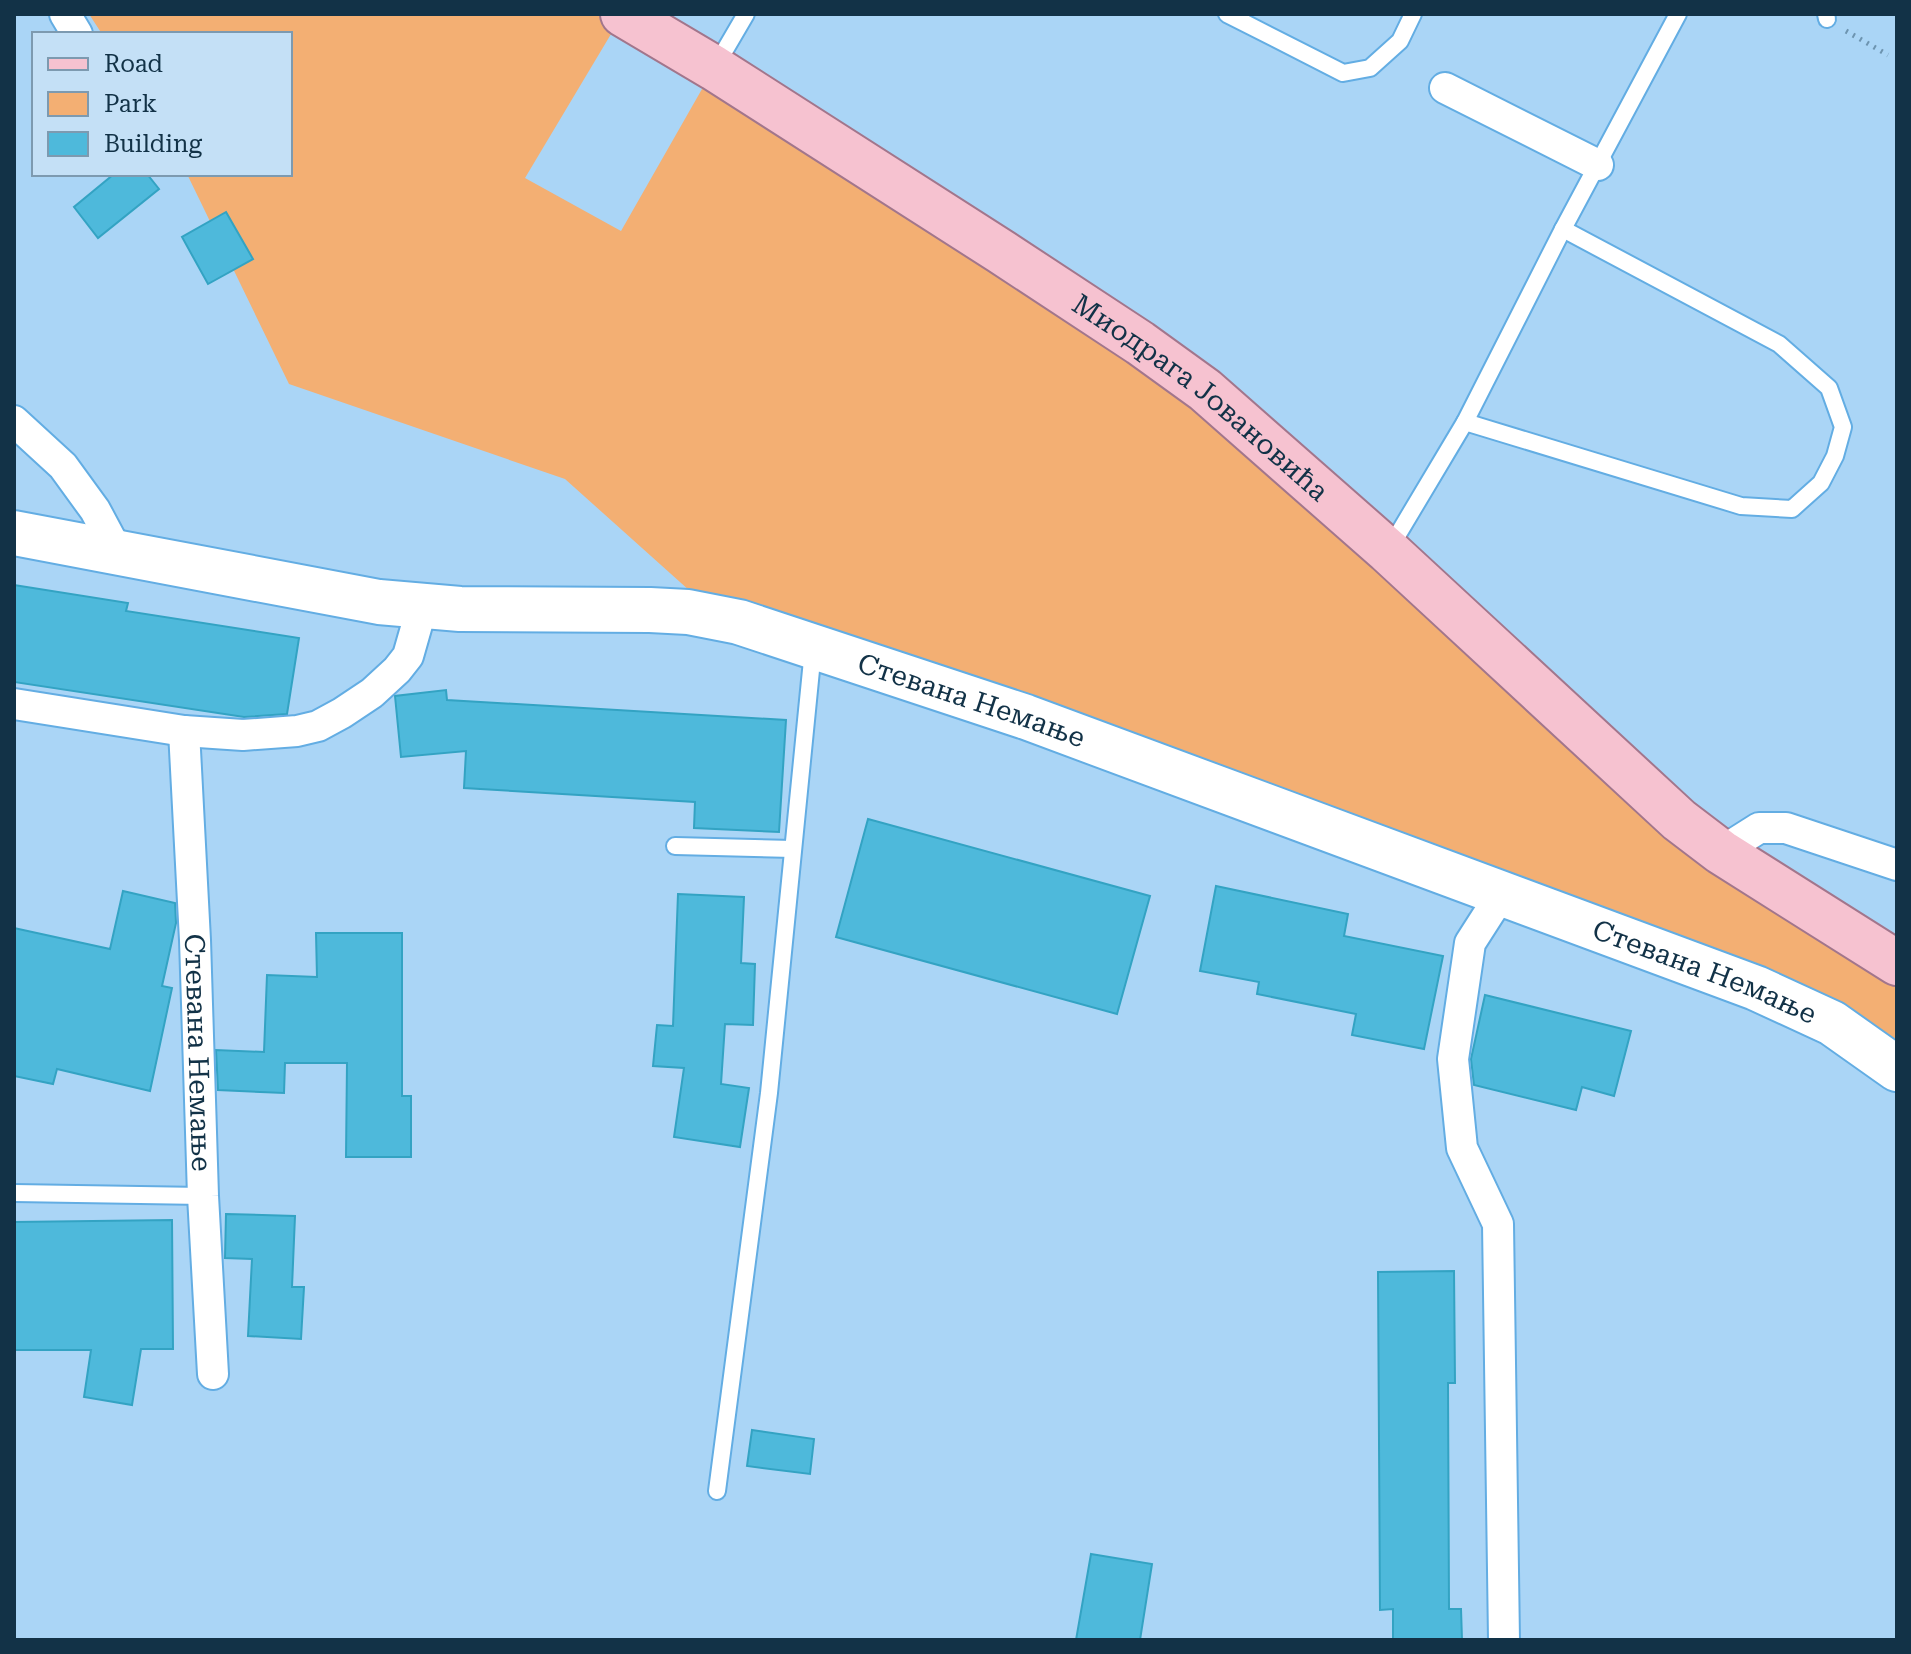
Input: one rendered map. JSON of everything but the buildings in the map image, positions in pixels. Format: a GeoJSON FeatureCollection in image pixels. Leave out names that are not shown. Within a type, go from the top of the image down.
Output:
{"type":"FeatureCollection","features":[{"type":"Feature","properties":{"kind":"main road","name":"Миодрага Јовановића"},"geometry":{"type":"LineString","coordinates":[[623,14],[714,68],[1000,251],[1176,368],[1247,425],[1388,551],[1645,791],[1721,852],[1897,963]]}},
{"type":"Feature","properties":{"kind":"street"},"geometry":{"type":"LineString","coordinates":[[65,14],[76,32]]}},
{"type":"Feature","properties":{"kind":"street"},"geometry":{"type":"LineString","coordinates":[[1445,88],[1598,165]]}},
{"type":"Feature","properties":{"kind":"street"},"geometry":{"type":"LineString","coordinates":[[14,421],[63,466],[95,510],[118,553]]}},
{"type":"Feature","properties":{"kind":"street","name":"Стевана Немање"},"geometry":{"type":"LineString","coordinates":[[14,533],[348,598],[422,607],[688,612],[739,622],[1040,722],[1784,999],[1832,1023],[1897,1069]]}},
{"type":"Feature","properties":{"kind":"street"},"geometry":{"type":"LineString","coordinates":[[14,704],[184,731],[271,734],[318,726],[372,693],[408,656],[422,607]]}},
{"type":"Feature","properties":{"kind":"street","name":"Стевана Немање"},"geometry":{"type":"LineString","coordinates":[[184,731],[213,1374]]}},
{"type":"Feature","properties":{"kind":"street"},"geometry":{"type":"LineString","coordinates":[[1721,852],[1759,828],[1786,828],[1897,865]]}},
{"type":"Feature","properties":{"kind":"street"},"geometry":{"type":"LineString","coordinates":[[1502,893],[1470,943],[1453,1059],[1462,1148],[1498,1224],[1504,1640]]}},
{"type":"Feature","properties":{"kind":"lane"},"geometry":{"type":"LineString","coordinates":[[714,68],[746,14]]}},
{"type":"Feature","properties":{"kind":"lane"},"geometry":{"type":"LineString","coordinates":[[1227,14],[1343,73],[1370,68],[1400,41],[1413,14]]}},
{"type":"Feature","properties":{"kind":"lane"},"geometry":{"type":"LineString","coordinates":[[1388,551],[1465,422],[1563,229],[1678,14]]}},
{"type":"Feature","properties":{"kind":"lane"},"geometry":{"type":"LineString","coordinates":[[1465,422],[1741,506],[1792,509],[1821,483],[1835,456],[1843,427],[1829,388],[1779,344],[1563,229]]}},
{"type":"Feature","properties":{"kind":"lane"},"geometry":{"type":"LineString","coordinates":[[717,1491],[769,1093],[813,645]]}},
{"type":"Feature","properties":{"kind":"lane"},"geometry":{"type":"LineString","coordinates":[[675,846],[793,849]]}},
{"type":"Feature","properties":{"kind":"lane"},"geometry":{"type":"LineString","coordinates":[[14,1193],[203,1196]]}},
{"type":"Feature","properties":{"kind":"path"},"geometry":{"type":"LineString","coordinates":[[1827,17],[1888,55]]}},
{"type":"Feature","properties":{"kind":"green space"},"geometry":{"type":"Polygon","coordinates":[[[89,14],[623,14],[525,178],[621,231],[714,68],[1140,343],[1600,746],[1897,963],[1897,1069],[1863,1044],[719,617],[565,479],[289,384],[188,176],[292,176],[292,32],[101,32],[89,14]]]}}]}
